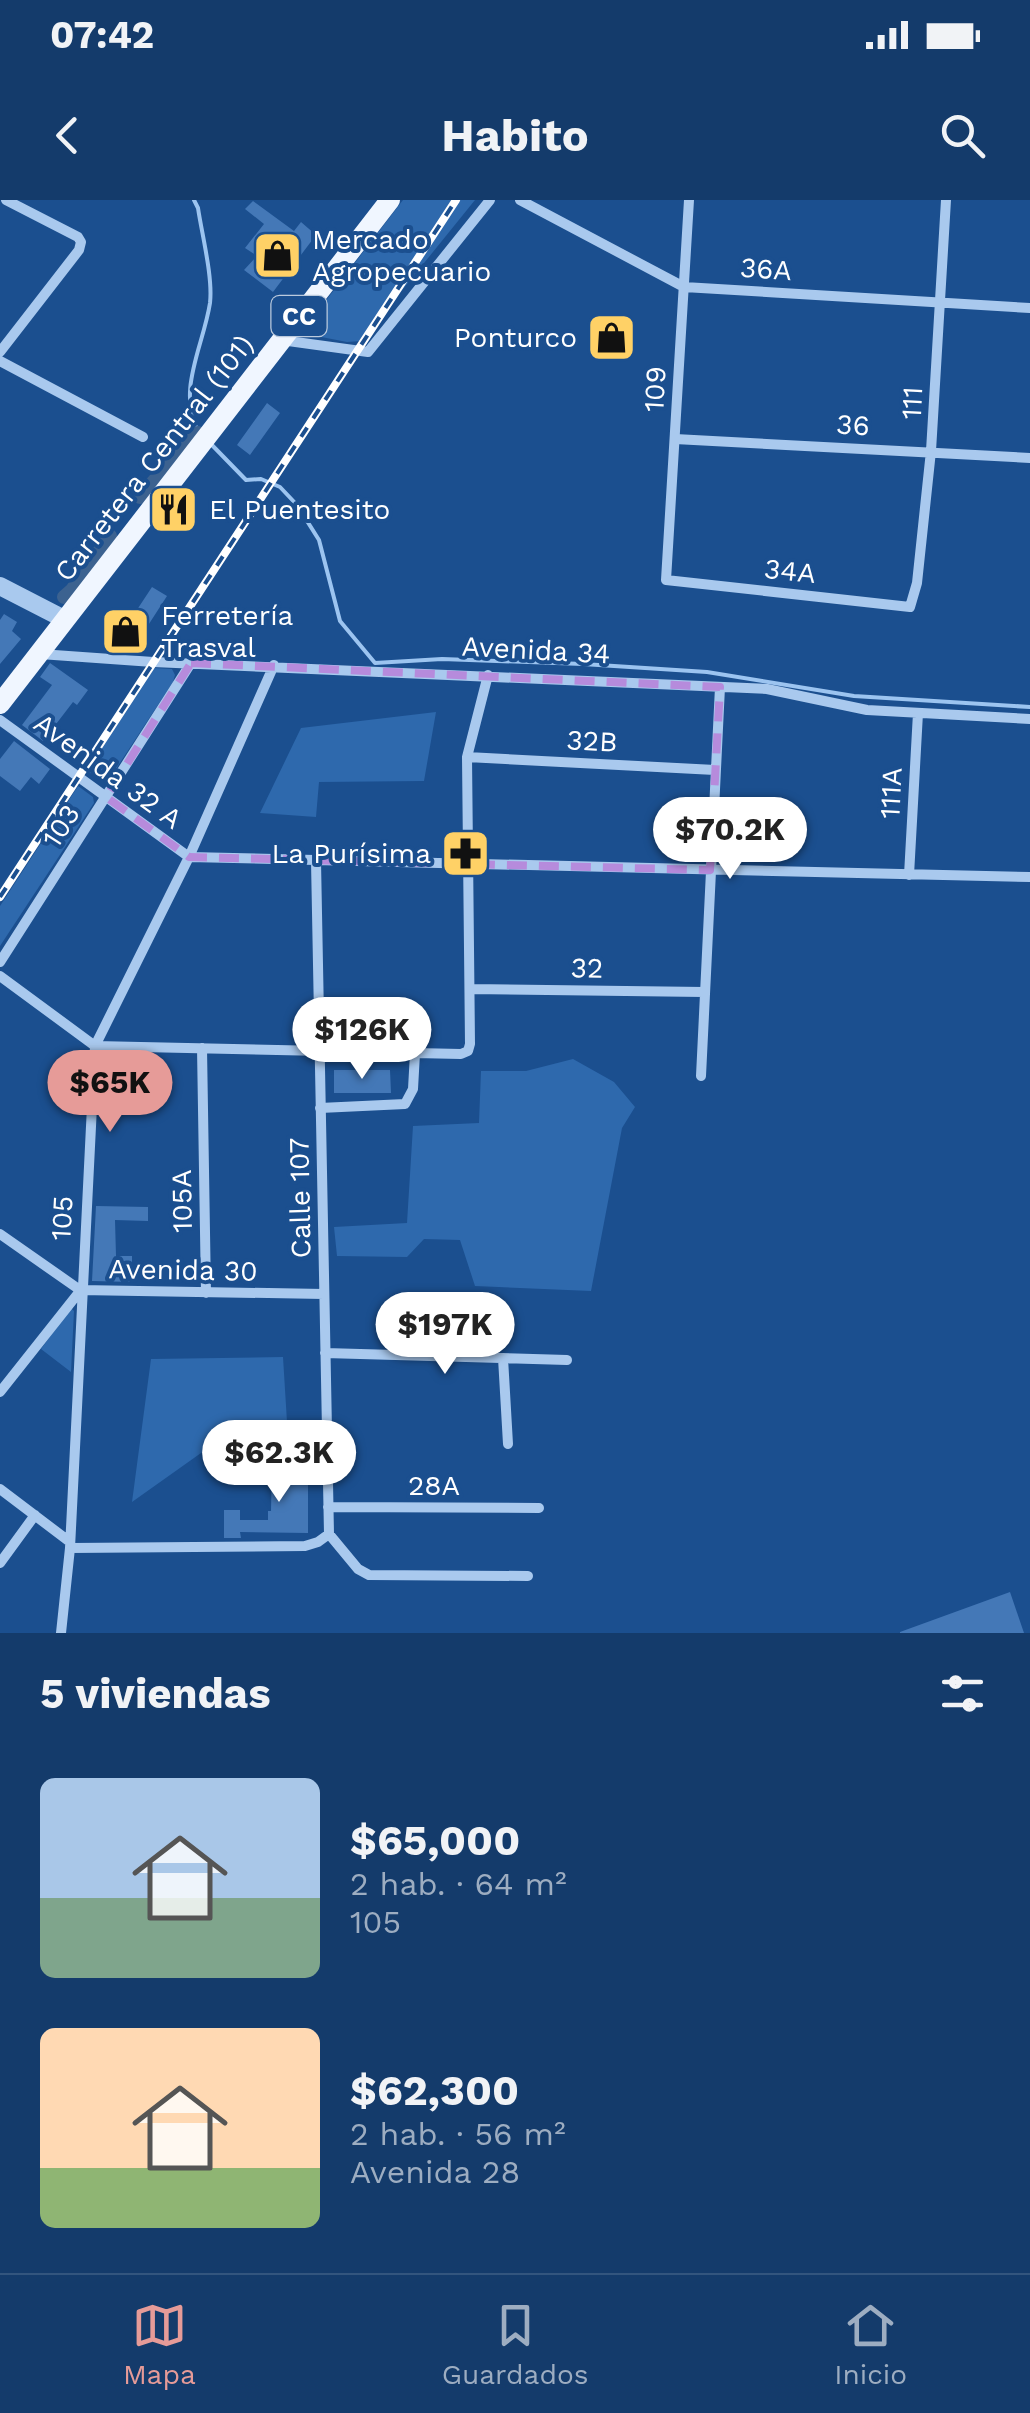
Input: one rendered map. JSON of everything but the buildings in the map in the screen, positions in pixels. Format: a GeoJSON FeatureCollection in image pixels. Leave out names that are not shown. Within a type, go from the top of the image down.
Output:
{"type":"FeatureCollection","features":[{"type":"Feature","properties":{"kind":"main road","name":"Carretera Central (101)"},"geometry":{"type":"LineString","coordinates":[[0,704],[390,200]]}},
{"type":"Feature","properties":{"kind":"street"},"geometry":{"type":"LineString","coordinates":[[0,352],[79,250],[81,242],[6,200]]}},
{"type":"Feature","properties":{"kind":"street"},"geometry":{"type":"LineString","coordinates":[[280,340],[368,352],[490,200]]}},
{"type":"Feature","properties":{"kind":"street","name":"36A"},"geometry":{"type":"LineString","coordinates":[[520,200],[684,287],[1030,308]]}},
{"type":"Feature","properties":{"kind":"street","name":"109"},"geometry":{"type":"LineString","coordinates":[[666,580],[689,200]]}},
{"type":"Feature","properties":{"kind":"street","name":"111"},"geometry":{"type":"LineString","coordinates":[[910,607],[917,583],[932,452],[946,200]]}},
{"type":"Feature","properties":{"kind":"street"},"geometry":{"type":"LineString","coordinates":[[0,361],[143,437]]}},
{"type":"Feature","properties":{"kind":"street","name":"36"},"geometry":{"type":"LineString","coordinates":[[675,439],[1030,458]]}},
{"type":"Feature","properties":{"kind":"street","name":"34A"},"geometry":{"type":"LineString","coordinates":[[666,580],[910,607]]}},
{"type":"Feature","properties":{"kind":"street"},"geometry":{"type":"LineString","coordinates":[[0,586],[64,619]]}},
{"type":"Feature","properties":{"kind":"street","name":"Avenida 34"},"geometry":{"type":"LineString","coordinates":[[36,654],[767,689],[867,710],[1030,719]]}},
{"type":"Feature","properties":{"kind":"street","name":"103"},"geometry":{"type":"LineString","coordinates":[[0,962],[191,663]]}},
{"type":"Feature","properties":{"kind":"street","name":"105"},"geometry":{"type":"LineString","coordinates":[[62,1633],[70,1545],[95,1046],[190,858],[274,665]]}},
{"type":"Feature","properties":{"kind":"street"},"geometry":{"type":"LineString","coordinates":[[0,976],[95,1046],[460,1054],[468,1051],[467,757],[488,675]]}},
{"type":"Feature","properties":{"kind":"street"},"geometry":{"type":"LineString","coordinates":[[701,1076],[720,687]]}},
{"type":"Feature","properties":{"kind":"street","name":"111A"},"geometry":{"type":"LineString","coordinates":[[909,874],[918,713]]}},
{"type":"Feature","properties":{"kind":"street","name":"Avenida 32 A"},"geometry":{"type":"LineString","coordinates":[[0,720],[190,858],[1030,878]]}},
{"type":"Feature","properties":{"kind":"street","name":"32B"},"geometry":{"type":"LineString","coordinates":[[467,757],[715,770]]}},
{"type":"Feature","properties":{"kind":"street","name":"Calle 107"},"geometry":{"type":"LineString","coordinates":[[316,860],[329,1534]]}},
{"type":"Feature","properties":{"kind":"street","name":"32"},"geometry":{"type":"LineString","coordinates":[[470,989],[704,992]]}},
{"type":"Feature","properties":{"kind":"street","name":"105A"},"geometry":{"type":"LineString","coordinates":[[202,1048],[206,1294]]}},
{"type":"Feature","properties":{"kind":"street"},"geometry":{"type":"LineString","coordinates":[[320,1108],[404,1104],[413,1089],[415,1053]]}},
{"type":"Feature","properties":{"kind":"street","name":"Avenida 30"},"geometry":{"type":"LineString","coordinates":[[0,1234],[80,1290],[324,1294]]}},
{"type":"Feature","properties":{"kind":"street"},"geometry":{"type":"LineString","coordinates":[[0,1392],[80,1290]]}},
{"type":"Feature","properties":{"kind":"street"},"geometry":{"type":"LineString","coordinates":[[325,1353],[567,1360]]}},
{"type":"Feature","properties":{"kind":"street"},"geometry":{"type":"LineString","coordinates":[[502,1358],[508,1444]]}},
{"type":"Feature","properties":{"kind":"street"},"geometry":{"type":"LineString","coordinates":[[0,1489],[70,1545],[305,1546],[329,1534],[358,1569],[370,1575],[528,1576]]}},
{"type":"Feature","properties":{"kind":"street","name":"28A"},"geometry":{"type":"LineString","coordinates":[[328,1506],[540,1508]]}},
{"type":"Feature","properties":{"kind":"street"},"geometry":{"type":"LineString","coordinates":[[0,1563],[35,1515]]}},
{"type":"Feature","properties":{"kind":"highlighted area"},"geometry":{"type":"Polygon","coordinates":[[[191,663],[720,687],[710,870],[189,857],[106,797],[191,663]]]}},
{"type":"Feature","properties":{"kind":"shaded area"},"geometry":{"type":"Polygon","coordinates":[[[403,200],[475,200],[361,341],[301,333],[403,200]]]}},
{"type":"Feature","properties":{"kind":"shaded area"},"geometry":{"type":"Polygon","coordinates":[[[153,668],[172,669],[173,682],[105,782],[87,771],[153,668]]]}},
{"type":"Feature","properties":{"kind":"shaded area"},"geometry":{"type":"Polygon","coordinates":[[[436,712],[424,781],[319,782],[316,817],[260,813],[301,728],[436,712]]]}},
{"type":"Feature","properties":{"kind":"shaded area"},"geometry":{"type":"Polygon","coordinates":[[[78,786],[93,797],[94,803],[0,946],[0,906],[78,786]]]}},
{"type":"Feature","properties":{"kind":"shaded area"},"geometry":{"type":"Polygon","coordinates":[[[573,1059],[614,1082],[635,1107],[622,1128],[591,1291],[475,1286],[460,1240],[424,1239],[407,1257],[337,1256],[334,1227],[407,1223],[413,1126],[479,1123],[481,1071],[526,1071],[573,1059]]]}},
{"type":"Feature","properties":{"kind":"shaded area"},"geometry":{"type":"Polygon","coordinates":[[[71,1308],[74,1311],[71,1372],[41,1349],[71,1308]]]}},
{"type":"Feature","properties":{"kind":"shaded area"},"geometry":{"type":"Polygon","coordinates":[[[283,1357],[287,1422],[232,1431],[132,1502],[151,1359],[283,1357]]]}},
{"type":"Feature","properties":{"kind":"waterway"},"geometry":{"type":"LineString","coordinates":[[194,200],[211,293],[191,385],[190,401],[199,434]]}},
{"type":"Feature","properties":{"kind":"waterway"},"geometry":{"type":"LineString","coordinates":[[180,452],[198,433]]}},
{"type":"Feature","properties":{"kind":"waterway"},"geometry":{"type":"LineString","coordinates":[[210,443],[246,480],[261,479],[280,487],[297,505],[319,540],[340,621],[375,663],[442,659],[707,672],[854,696],[1030,707]]}},
{"type":"Feature","properties":{"kind":"waterway"},"geometry":{"type":"LineString","coordinates":[[140,497],[171,462]]}},
{"type":"Feature","properties":{"kind":"waterway"},"geometry":{"type":"LineString","coordinates":[[64,597],[110,536]]}},
{"type":"Feature","properties":{"kind":"railway"},"geometry":{"type":"LineString","coordinates":[[0,897],[456,200]]}},
{"type":"Feature","properties":{"kind":"place","name":"Mercado Agropecuario"},"geometry":{"type":"Point","coordinates":[277,255]}},
{"type":"Feature","properties":{"kind":"place","name":"Ponturco"},"geometry":{"type":"Point","coordinates":[612,337]}},
{"type":"Feature","properties":{"kind":"place","name":"El Puentesito"},"geometry":{"type":"Point","coordinates":[174,509]}},
{"type":"Feature","properties":{"kind":"place","name":"Ferretería Trasval"},"geometry":{"type":"Point","coordinates":[126,631]}},
{"type":"Feature","properties":{"kind":"place","name":"La Purísima"},"geometry":{"type":"Point","coordinates":[466,853]}}]}
